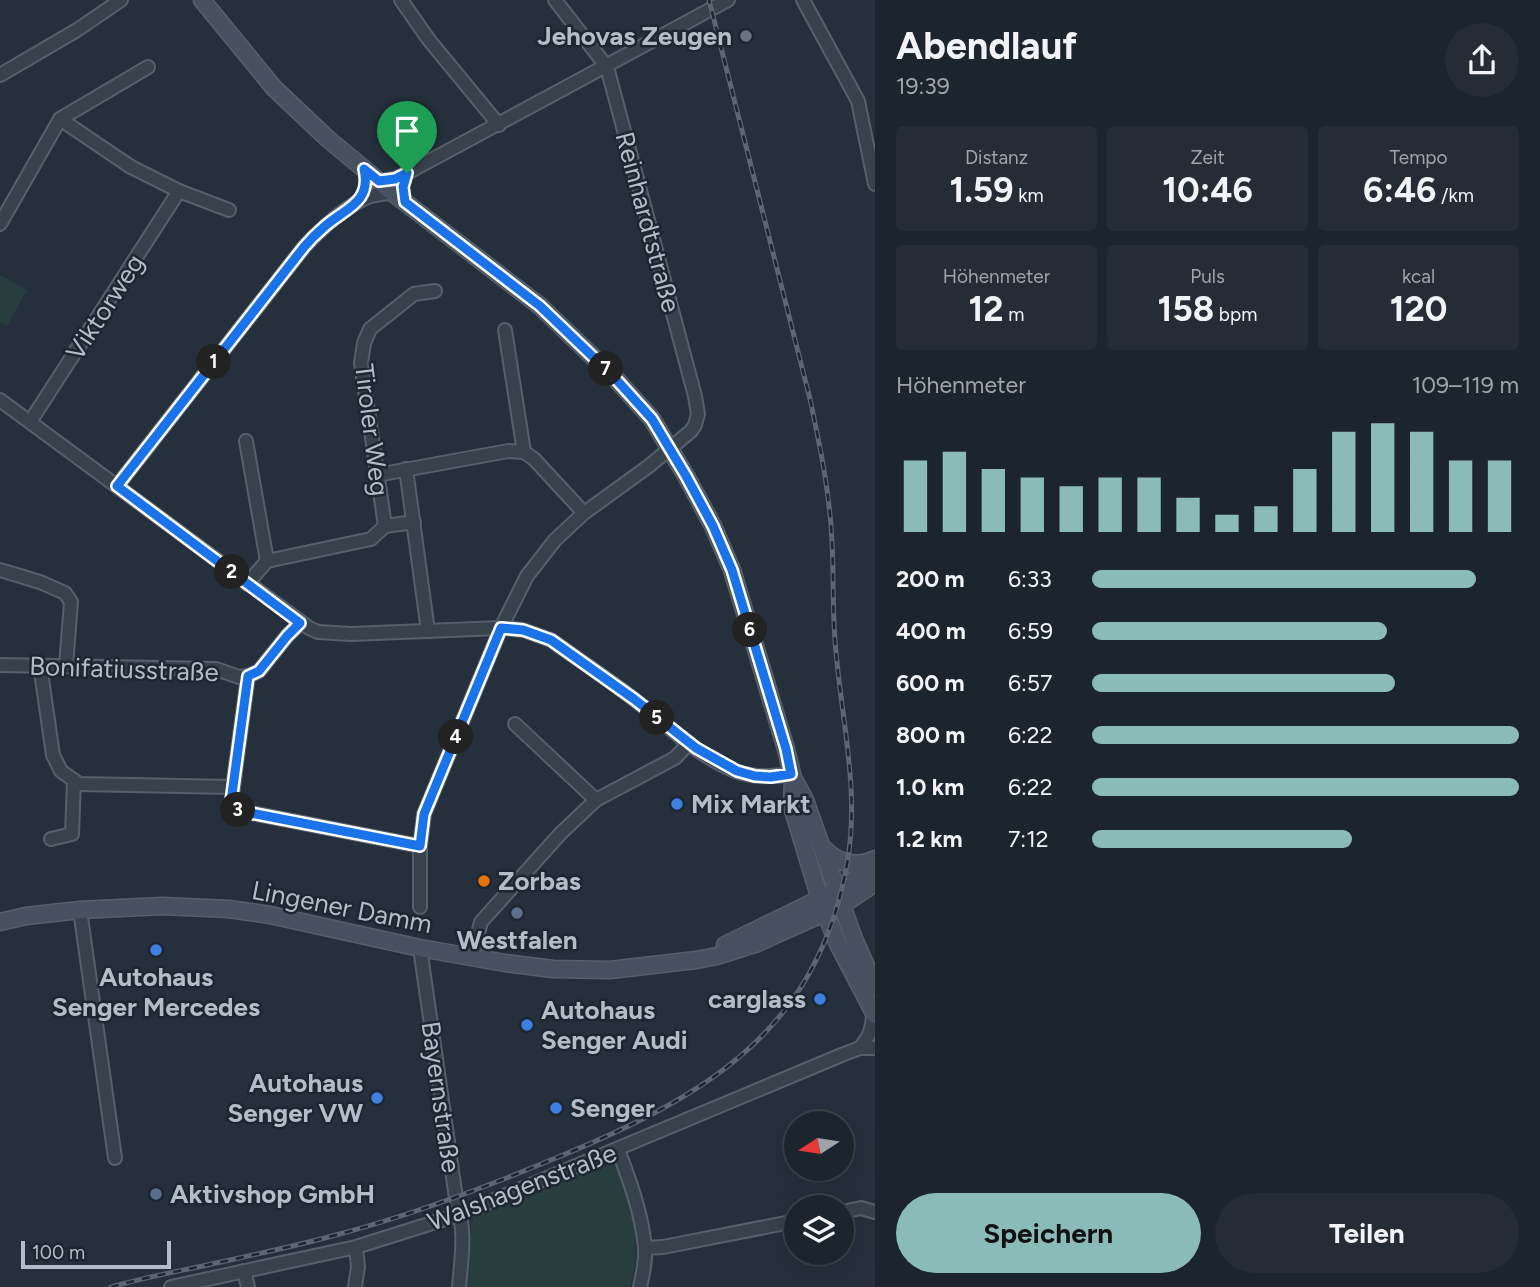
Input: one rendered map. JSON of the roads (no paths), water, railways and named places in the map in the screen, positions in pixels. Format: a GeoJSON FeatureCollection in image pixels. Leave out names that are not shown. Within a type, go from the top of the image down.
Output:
{"type":"FeatureCollection","features":[{"type":"Feature","properties":{"kind":"main road"},"geometry":{"type":"LineString","coordinates":[[202,0],[274,88],[328,139],[540,306],[614,377],[652,419],[713,526],[732,570],[786,749],[792,776],[792,807],[822,906],[837,942],[874,1013]]}},
{"type":"Feature","properties":{"kind":"main road"},"geometry":{"type":"LineString","coordinates":[[792,776],[805,800],[860,954],[875,986]]}},
{"type":"Feature","properties":{"kind":"main road"},"geometry":{"type":"LineString","coordinates":[[822,848],[845,863],[863,863],[875,859]]}},
{"type":"Feature","properties":{"kind":"main road"},"geometry":{"type":"LineString","coordinates":[[840,898],[875,866]]}},
{"type":"Feature","properties":{"kind":"main road"},"geometry":{"type":"LineString","coordinates":[[840,898],[875,883]]}},
{"type":"Feature","properties":{"kind":"main road","name":"Lingener Damm"},"geometry":{"type":"LineString","coordinates":[[0,922],[80,910],[162,906],[229,909],[505,963],[553,969],[610,970],[718,956],[755,944],[840,898]]}},
{"type":"Feature","properties":{"kind":"street"},"geometry":{"type":"LineString","coordinates":[[0,75],[77,30],[121,0]]}},
{"type":"Feature","properties":{"kind":"street"},"geometry":{"type":"LineString","coordinates":[[401,0],[429,40],[499,125]]}},
{"type":"Feature","properties":{"kind":"street","name":"Reinhardtstraße"},"geometry":{"type":"LineString","coordinates":[[555,0],[607,66],[697,405],[695,425],[670,448]]}},
{"type":"Feature","properties":{"kind":"street"},"geometry":{"type":"LineString","coordinates":[[379,181],[395,179],[407,173],[728,0]]}},
{"type":"Feature","properties":{"kind":"street"},"geometry":{"type":"LineString","coordinates":[[803,0],[858,101],[873,159],[875,184]]}},
{"type":"Feature","properties":{"kind":"street"},"geometry":{"type":"LineString","coordinates":[[0,224],[60,118],[148,67]]}},
{"type":"Feature","properties":{"kind":"street"},"geometry":{"type":"LineString","coordinates":[[60,118],[131,167],[179,191],[229,210]]}},
{"type":"Feature","properties":{"kind":"street"},"geometry":{"type":"LineString","coordinates":[[358,202],[366,184],[364,169]]}},
{"type":"Feature","properties":{"kind":"street"},"geometry":{"type":"LineString","coordinates":[[117,486],[304,247],[323,227],[358,202],[378,194],[399,197],[407,173]]}},
{"type":"Feature","properties":{"kind":"street","name":"Viktorweg"},"geometry":{"type":"LineString","coordinates":[[30,422],[179,191]]}},
{"type":"Feature","properties":{"kind":"street","name":"Tiroler Weg"},"geometry":{"type":"LineString","coordinates":[[385,526],[361,363],[364,342],[370,329],[414,294],[435,291]]}},
{"type":"Feature","properties":{"kind":"street"},"geometry":{"type":"LineString","coordinates":[[505,330],[524,452]]}},
{"type":"Feature","properties":{"kind":"street"},"geometry":{"type":"LineString","coordinates":[[0,400],[300,623],[318,632],[337,634],[501,628],[523,630],[551,640],[634,699],[689,743],[719,762],[755,776],[792,776]]}},
{"type":"Feature","properties":{"kind":"street"},"geometry":{"type":"LineString","coordinates":[[246,442],[267,561]]}},
{"type":"Feature","properties":{"kind":"street"},"geometry":{"type":"LineString","coordinates":[[420,907],[420,846],[424,814],[501,628],[527,576],[555,540],[584,513],[670,448]]}},
{"type":"Feature","properties":{"kind":"street"},"geometry":{"type":"LineString","coordinates":[[377,474],[508,451],[524,452],[584,513]]}},
{"type":"Feature","properties":{"kind":"street","name":"Tiroler Weg"},"geometry":{"type":"LineString","coordinates":[[406,469],[428,631]]}},
{"type":"Feature","properties":{"kind":"street"},"geometry":{"type":"LineString","coordinates":[[247,584],[267,561],[371,540],[385,526],[414,522]]}},
{"type":"Feature","properties":{"kind":"street"},"geometry":{"type":"LineString","coordinates":[[0,570],[65,593],[71,602],[66,666]]}},
{"type":"Feature","properties":{"kind":"street"},"geometry":{"type":"LineString","coordinates":[[300,623],[259,671],[248,676],[230,809],[420,846]]}},
{"type":"Feature","properties":{"kind":"street","name":"Bonifatiusstraße"},"geometry":{"type":"LineString","coordinates":[[0,665],[216,669],[239,677],[248,676]]}},
{"type":"Feature","properties":{"kind":"street"},"geometry":{"type":"LineString","coordinates":[[40,665],[53,755],[61,772],[79,784],[233,787]]}},
{"type":"Feature","properties":{"kind":"street"},"geometry":{"type":"LineString","coordinates":[[515,723],[596,800]]}},
{"type":"Feature","properties":{"kind":"street"},"geometry":{"type":"LineString","coordinates":[[472,957],[481,922],[560,834],[596,800],[675,758],[689,743]]}},
{"type":"Feature","properties":{"kind":"street"},"geometry":{"type":"LineString","coordinates":[[51,839],[72,834],[74,780]]}},
{"type":"Feature","properties":{"kind":"street"},"geometry":{"type":"LineString","coordinates":[[80,910],[115,1158]]}},
{"type":"Feature","properties":{"kind":"street","name":"Bayernstraße"},"geometry":{"type":"LineString","coordinates":[[420,948],[456,1198],[464,1234],[459,1287]]}},
{"type":"Feature","properties":{"kind":"street"},"geometry":{"type":"LineString","coordinates":[[860,1048],[871,1031],[874,1013]]}},
{"type":"Feature","properties":{"kind":"street","name":"Walshagenstraße"},"geometry":{"type":"LineString","coordinates":[[171,1287],[356,1247],[461,1214],[860,1048],[875,1048]]}},
{"type":"Feature","properties":{"kind":"street"},"geometry":{"type":"LineString","coordinates":[[618,1150],[635,1197],[645,1248],[640,1287]]}},
{"type":"Feature","properties":{"kind":"street"},"geometry":{"type":"LineString","coordinates":[[854,1209],[861,1208],[875,1212]]}},
{"type":"Feature","properties":{"kind":"street"},"geometry":{"type":"LineString","coordinates":[[645,1248],[663,1247],[784,1223]]}},
{"type":"Feature","properties":{"kind":"street"},"geometry":{"type":"LineString","coordinates":[[355,1287],[358,1266],[356,1247]]}},
{"type":"Feature","properties":{"kind":"street"},"geometry":{"type":"LineString","coordinates":[[244,1271],[248,1287]]}},
{"type":"Feature","properties":{"kind":"railway"},"geometry":{"type":"LineString","coordinates":[[111,1287],[359,1229],[440,1203],[601,1139],[699,1087],[741,1055],[778,1019],[808,975],[831,924],[847,864],[851,837],[851,784],[835,638],[829,506],[810,399],[709,0]]}},
{"type":"Feature","properties":{"kind":"place","name":"Jehovas Zeugen"},"geometry":{"type":"Point","coordinates":[746,36]}},
{"type":"Feature","properties":{"kind":"place","name":"Mix Markt"},"geometry":{"type":"Point","coordinates":[677,804]}},
{"type":"Feature","properties":{"kind":"place","name":"Zorbas"},"geometry":{"type":"Point","coordinates":[484,881]}},
{"type":"Feature","properties":{"kind":"place","name":"Westfalen"},"geometry":{"type":"Point","coordinates":[517,913]}},
{"type":"Feature","properties":{"kind":"place","name":"Autohaus Senger Mercedes"},"geometry":{"type":"Point","coordinates":[156,950]}},
{"type":"Feature","properties":{"kind":"place","name":"carglass"},"geometry":{"type":"Point","coordinates":[820,999]}},
{"type":"Feature","properties":{"kind":"place","name":"Autohaus Senger Audi"},"geometry":{"type":"Point","coordinates":[527,1025]}},
{"type":"Feature","properties":{"kind":"place","name":"Autohaus Senger VW"},"geometry":{"type":"Point","coordinates":[377,1098]}},
{"type":"Feature","properties":{"kind":"place","name":"Senger"},"geometry":{"type":"Point","coordinates":[556,1108]}},
{"type":"Feature","properties":{"kind":"place","name":"Aktivshop GmbH"},"geometry":{"type":"Point","coordinates":[156,1194]}}]}
